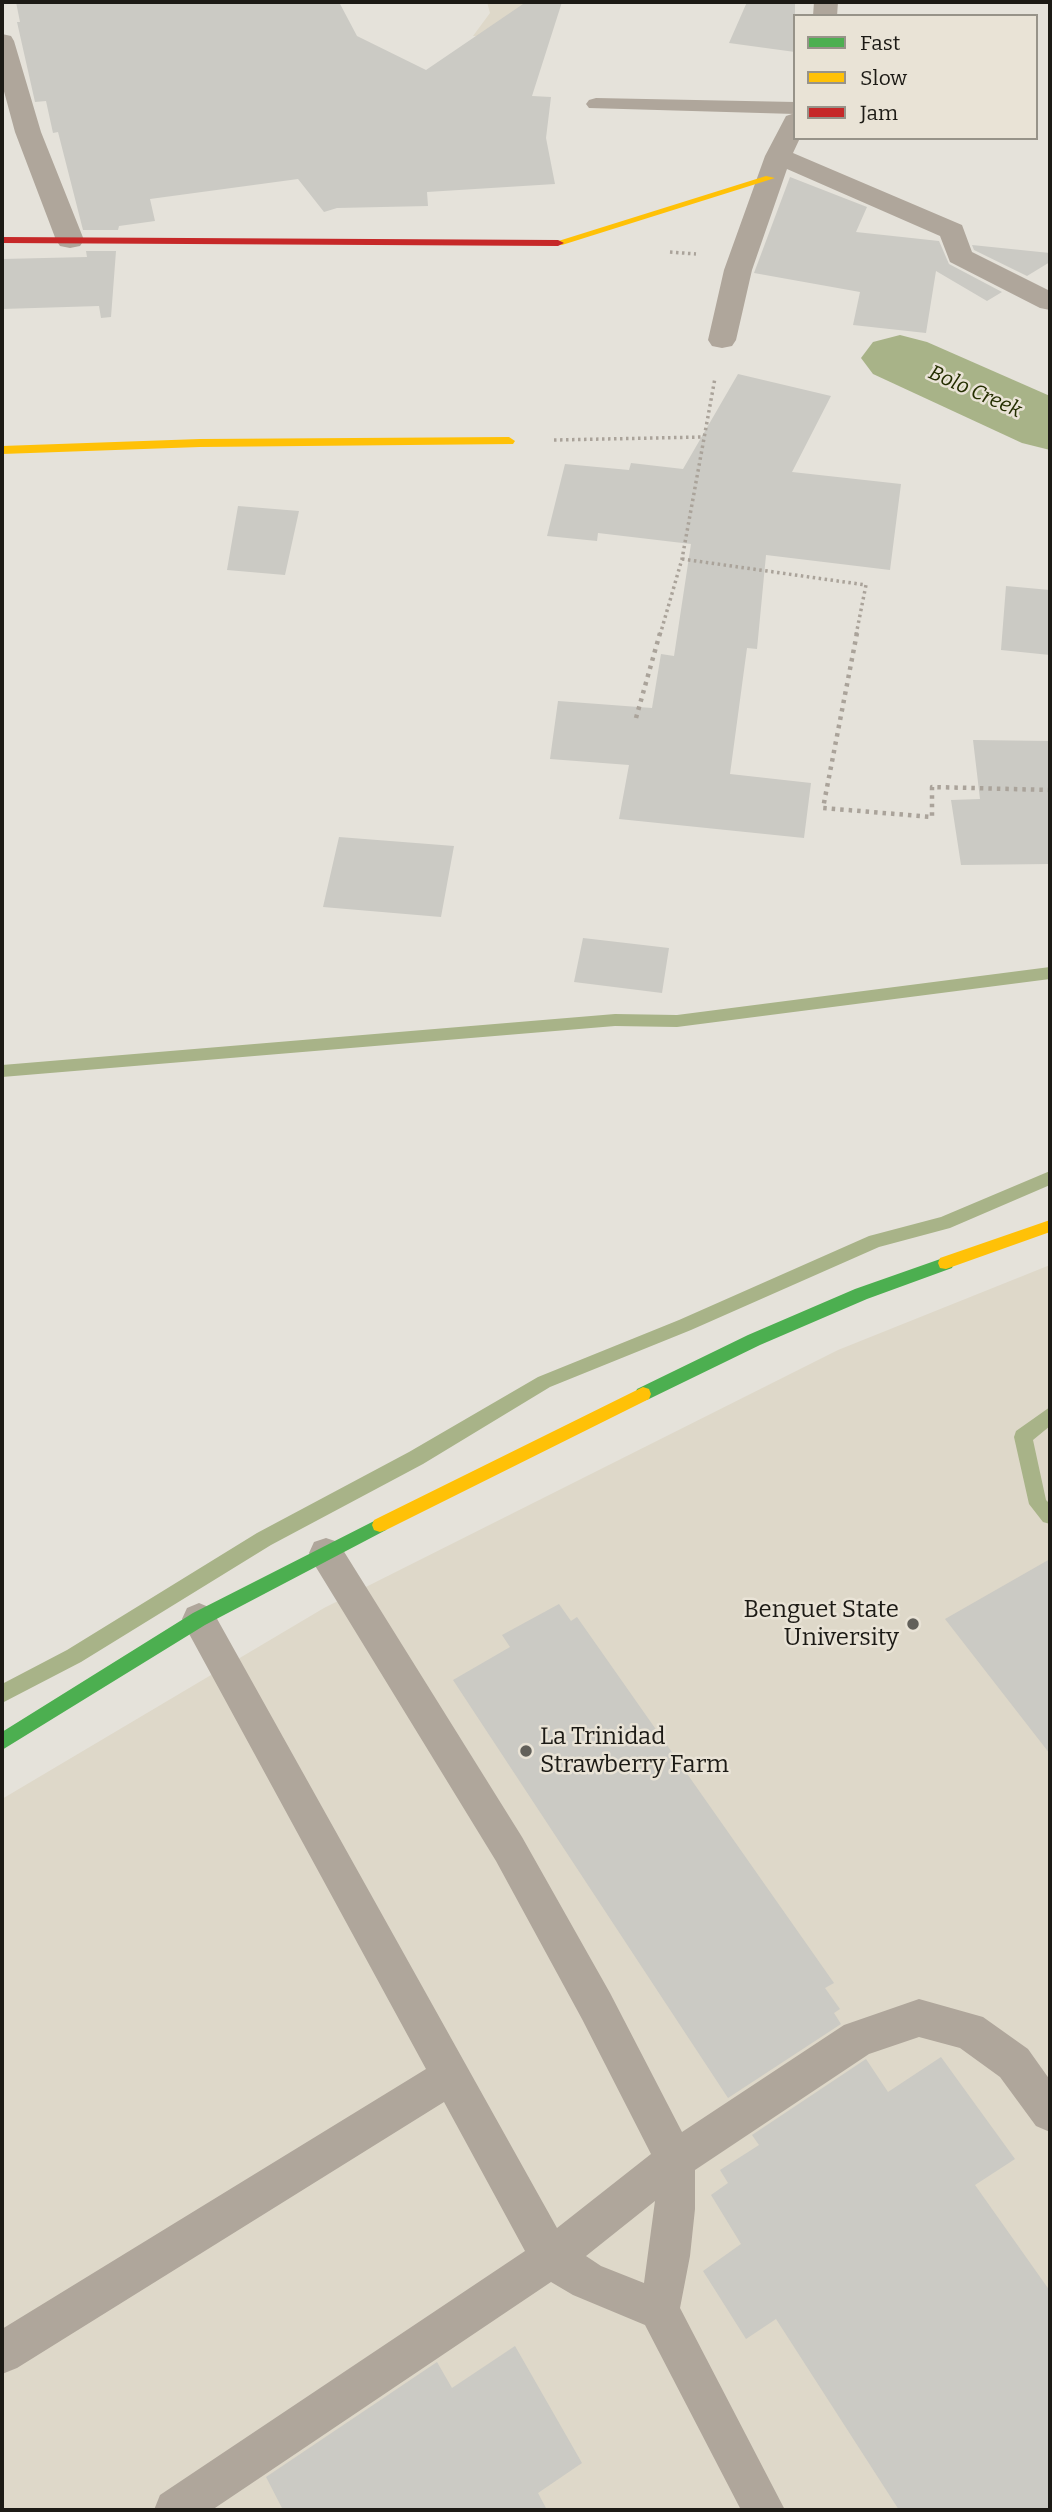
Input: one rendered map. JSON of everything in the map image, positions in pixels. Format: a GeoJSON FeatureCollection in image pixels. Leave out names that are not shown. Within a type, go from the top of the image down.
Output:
{"type":"FeatureCollection","features":[{"type":"Feature","properties":{"kind":"street"},"geometry":{"type":"LineString","coordinates":[[2,41],[28,132],[70,240]]}},
{"type":"Feature","properties":{"kind":"street"},"geometry":{"type":"LineString","coordinates":[[722,340],[738,270],[774,167],[793,125]]}},
{"type":"Feature","properties":{"kind":"street"},"geometry":{"type":"LineString","coordinates":[[2,240],[554,244],[774,167],[953,232],[960,256],[1050,302]]}},
{"type":"Feature","properties":{"kind":"street"},"geometry":{"type":"LineString","coordinates":[[2,450],[200,443],[509,441]]}},
{"type":"Feature","properties":{"kind":"street"},"geometry":{"type":"LineString","coordinates":[[2,1742],[199,1619],[461,1482],[754,1340],[861,1294],[1050,1226]]}},
{"type":"Feature","properties":{"kind":"lane"},"geometry":{"type":"LineString","coordinates":[[596,104],[793,108]]}},
{"type":"Feature","properties":{"kind":"lane"},"geometry":{"type":"LineString","coordinates":[[326,1553],[509,1849],[596,2006],[675,2160],[675,2209],[670,2256],[659,2310],[764,2510]]}},
{"type":"Feature","properties":{"kind":"lane"},"geometry":{"type":"LineString","coordinates":[[199,1619],[551,2258],[587,2281],[659,2310]]}},
{"type":"Feature","properties":{"kind":"lane"},"geometry":{"type":"LineString","coordinates":[[175,2510],[551,2258],[675,2160],[858,2039],[919,2018],[970,2031],[1014,2063],[1050,2112]]}},
{"type":"Feature","properties":{"kind":"lane"},"geometry":{"type":"LineString","coordinates":[[2,2353],[452,2075]]}},
{"type":"Feature","properties":{"kind":"path"},"geometry":{"type":"LineString","coordinates":[[636,718],[682,559],[722,340]]}},
{"type":"Feature","properties":{"kind":"path"},"geometry":{"type":"LineString","coordinates":[[509,441],[704,437]]}},
{"type":"Feature","properties":{"kind":"path"},"geometry":{"type":"LineString","coordinates":[[682,559],[866,585],[823,808],[932,817],[932,787],[1050,790]]}},
{"type":"Feature","properties":{"kind":"shaded area"},"geometry":{"type":"Polygon","coordinates":[[[487,2],[555,2],[544,38],[473,36],[490,13],[487,2]]]}},
{"type":"Feature","properties":{"kind":"shaded area"},"geometry":{"type":"Polygon","coordinates":[[[1050,1265],[1050,2510],[2,2510],[2,1799],[324,1608],[838,1350],[1050,1265]]]}},
{"type":"Feature","properties":{"kind":"building"},"geometry":{"type":"Polygon","coordinates":[[[16,2],[339,2],[357,36],[426,70],[526,2],[562,2],[532,96],[551,97],[546,138],[555,184],[427,192],[428,206],[337,208],[324,212],[298,179],[150,199],[155,221],[119,226],[118,230],[83,230],[58,132],[53,133],[46,101],[35,102],[17,22],[20,22],[16,2]]]}},
{"type":"Feature","properties":{"kind":"building"},"geometry":{"type":"Polygon","coordinates":[[[747,2],[795,2],[793,52],[729,43],[747,2]]]}},
{"type":"Feature","properties":{"kind":"building"},"geometry":{"type":"Polygon","coordinates":[[[790,177],[867,207],[856,232],[939,241],[949,264],[1002,292],[987,301],[936,271],[926,333],[853,325],[860,292],[754,273],[790,177]]]}},
{"type":"Feature","properties":{"kind":"building"},"geometry":{"type":"Polygon","coordinates":[[[972,245],[1050,253],[1050,262],[1027,276],[974,250],[972,245]]]}},
{"type":"Feature","properties":{"kind":"building"},"geometry":{"type":"Polygon","coordinates":[[[86,251],[116,251],[111,317],[101,318],[99,306],[2,309],[2,259],[87,257],[86,251]]]}},
{"type":"Feature","properties":{"kind":"building"},"geometry":{"type":"Polygon","coordinates":[[[738,374],[831,396],[792,472],[901,484],[890,570],[766,555],[757,649],[747,648],[730,774],[811,783],[804,838],[619,819],[629,765],[550,759],[558,701],[652,708],[661,654],[674,656],[691,544],[598,533],[597,541],[547,536],[565,464],[629,470],[631,463],[683,469],[738,374]]]}},
{"type":"Feature","properties":{"kind":"building"},"geometry":{"type":"Polygon","coordinates":[[[238,506],[299,511],[285,575],[227,570],[238,506]]]}},
{"type":"Feature","properties":{"kind":"building"},"geometry":{"type":"Polygon","coordinates":[[[1006,586],[1050,590],[1050,655],[1001,650],[1006,586]]]}},
{"type":"Feature","properties":{"kind":"building"},"geometry":{"type":"Polygon","coordinates":[[[973,740],[1050,741],[1050,864],[961,865],[951,800],[980,799],[973,740]]]}},
{"type":"Feature","properties":{"kind":"building"},"geometry":{"type":"Polygon","coordinates":[[[339,837],[454,846],[441,917],[323,907],[339,837]]]}},
{"type":"Feature","properties":{"kind":"building"},"geometry":{"type":"Polygon","coordinates":[[[583,938],[669,948],[662,993],[574,982],[583,938]]]}},
{"type":"Feature","properties":{"kind":"building"},"geometry":{"type":"Polygon","coordinates":[[[1050,1559],[1050,1754],[945,1619],[1050,1559]]]}},
{"type":"Feature","properties":{"kind":"building"},"geometry":{"type":"Polygon","coordinates":[[[559,1604],[571,1621],[577,1617],[834,1983],[825,1988],[840,2009],[834,2013],[841,2024],[728,2098],[453,1680],[510,1647],[502,1635],[559,1604]]]}},
{"type":"Feature","properties":{"kind":"building"},"geometry":{"type":"Polygon","coordinates":[[[941,2057],[1015,2159],[975,2185],[1050,2291],[1050,2510],[899,2510],[776,2319],[746,2339],[703,2271],[741,2244],[711,2195],[728,2183],[720,2170],[759,2145],[752,2135],[866,2059],[888,2092],[941,2057]]]}},
{"type":"Feature","properties":{"kind":"building"},"geometry":{"type":"Polygon","coordinates":[[[515,2346],[582,2463],[538,2493],[547,2510],[283,2510],[266,2477],[437,2362],[452,2388],[515,2346]]]}},
{"type":"Feature","properties":{"kind":"waterway","name":"Bolo Creek"},"geometry":{"type":"LineString","coordinates":[[900,358],[1050,426]]}},
{"type":"Feature","properties":{"kind":"waterway"},"geometry":{"type":"LineString","coordinates":[[2,1071],[615,1020],[677,1021],[1050,973]]}},
{"type":"Feature","properties":{"kind":"waterway"},"geometry":{"type":"LineString","coordinates":[[2,1694],[74,1656],[264,1539],[416,1458],[544,1382],[685,1325],[875,1241],[944,1223],[1050,1178]]}},
{"type":"Feature","properties":{"kind":"waterway"},"geometry":{"type":"LineString","coordinates":[[1050,1415],[1023,1437],[1038,1504],[1050,1516]]}},
{"type":"Feature","properties":{"kind":"traffic: fast"},"geometry":{"type":"LineString","coordinates":[[643,1394],[754,1340],[861,1294],[946,1263]]}},
{"type":"Feature","properties":{"kind":"traffic: fast"},"geometry":{"type":"LineString","coordinates":[[2,1742],[199,1619],[380,1525]]}},
{"type":"Feature","properties":{"kind":"traffic: slow"},"geometry":{"type":"LineString","coordinates":[[558,243],[770,178]]}},
{"type":"Feature","properties":{"kind":"traffic: slow"},"geometry":{"type":"LineString","coordinates":[[2,450],[200,443],[509,441]]}},
{"type":"Feature","properties":{"kind":"traffic: slow"},"geometry":{"type":"LineString","coordinates":[[946,1263],[1050,1226]]}},
{"type":"Feature","properties":{"kind":"traffic: slow"},"geometry":{"type":"LineString","coordinates":[[380,1525],[643,1394]]}},
{"type":"Feature","properties":{"kind":"traffic: jam"},"geometry":{"type":"LineString","coordinates":[[2,240],[558,243]]}},
{"type":"Feature","properties":{"kind":"place","name":"Benguet State University"},"geometry":{"type":"Point","coordinates":[913,1624]}},
{"type":"Feature","properties":{"kind":"place","name":"La Trinidad Strawberry Farm"},"geometry":{"type":"Point","coordinates":[526,1751]}}]}
